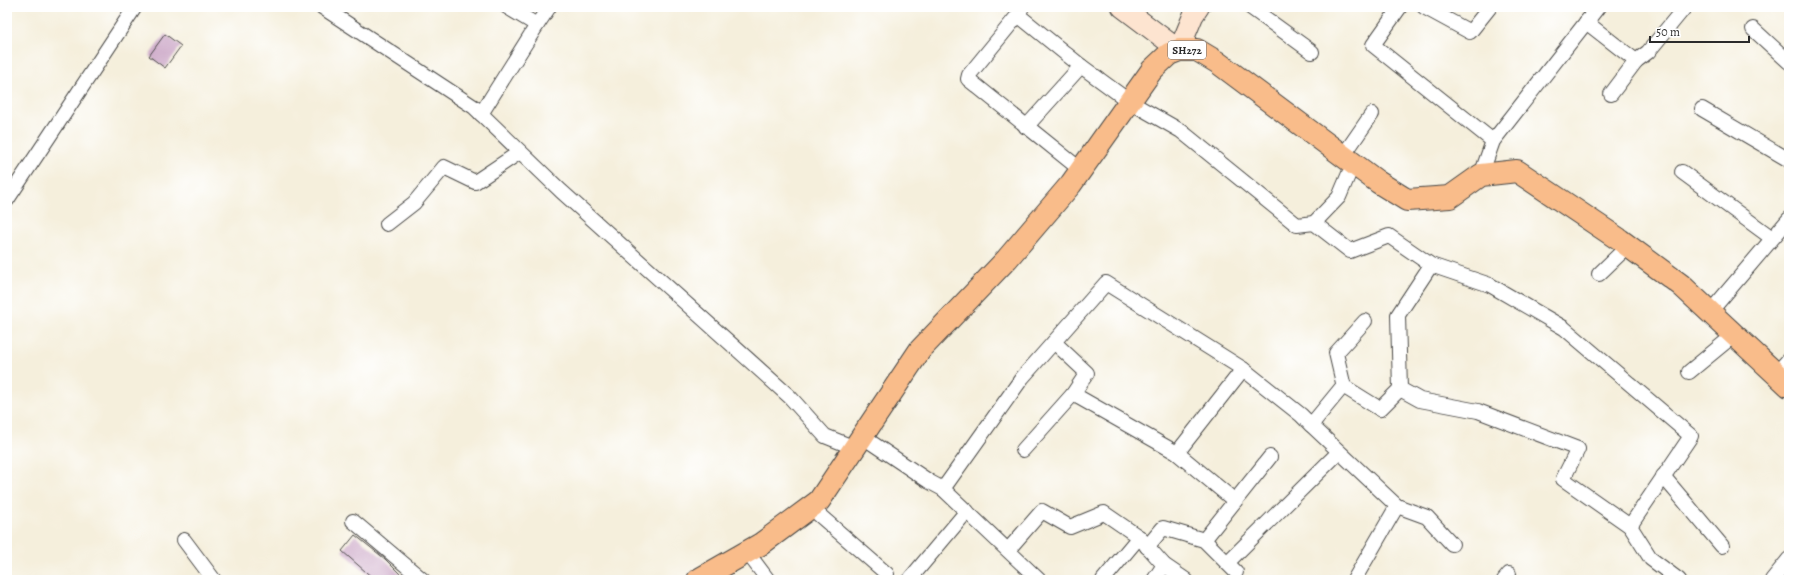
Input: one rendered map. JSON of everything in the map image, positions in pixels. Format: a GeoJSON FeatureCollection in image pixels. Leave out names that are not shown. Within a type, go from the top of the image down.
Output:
{"type":"FeatureCollection","features":[{"type":"Feature","properties":{"kind":"main road","name":"SH272"},"geometry":{"type":"LineString","coordinates":[[698,580],[761,544],[819,501],[920,350],[1007,260],[1081,170],[1152,70],[1169,54],[1179,50],[1196,50],[1217,62],[1348,160],[1407,200],[1450,197],[1482,175],[1517,171],[1628,246],[1681,285],[1734,335],[1785,373]]}},
{"type":"Feature","properties":{"kind":"street"},"geometry":{"type":"LineString","coordinates":[[7,200],[135,7]]}},
{"type":"Feature","properties":{"kind":"street"},"geometry":{"type":"LineString","coordinates":[[507,7],[537,25]]}},
{"type":"Feature","properties":{"kind":"street"},"geometry":{"type":"LineString","coordinates":[[481,114],[549,7]]}},
{"type":"Feature","properties":{"kind":"street"},"geometry":{"type":"LineString","coordinates":[[1122,7],[1179,50],[1193,16],[1199,7]]}},
{"type":"Feature","properties":{"kind":"street"},"geometry":{"type":"LineString","coordinates":[[1250,7],[1312,52]]}},
{"type":"Feature","properties":{"kind":"street"},"geometry":{"type":"LineString","coordinates":[[1400,7],[1373,45],[1493,141]]}},
{"type":"Feature","properties":{"kind":"street"},"geometry":{"type":"LineString","coordinates":[[1424,7],[1470,32],[1490,7]]}},
{"type":"Feature","properties":{"kind":"street"},"geometry":{"type":"LineString","coordinates":[[1482,175],[1493,141],[1598,7]]}},
{"type":"Feature","properties":{"kind":"street"},"geometry":{"type":"LineString","coordinates":[[1611,94],[1636,61],[1648,52],[1685,7]]}},
{"type":"Feature","properties":{"kind":"street"},"geometry":{"type":"LineString","coordinates":[[330,9],[474,107],[561,191],[790,397],[825,436],[859,443],[943,489],[1039,580]]}},
{"type":"Feature","properties":{"kind":"street"},"geometry":{"type":"LineString","coordinates":[[1081,170],[1026,127],[968,78],[1021,11],[1081,66],[1130,102],[1181,131],[1297,225],[1314,224],[1350,251],[1389,236],[1431,265],[1490,285],[1564,328],[1691,436],[1630,526]]}},
{"type":"Feature","properties":{"kind":"street"},"geometry":{"type":"LineString","coordinates":[[1586,22],[1636,61]]}},
{"type":"Feature","properties":{"kind":"street"},"geometry":{"type":"LineString","coordinates":[[1752,29],[1789,62]]}},
{"type":"Feature","properties":{"kind":"street"},"geometry":{"type":"LineString","coordinates":[[1026,127],[1081,66]]}},
{"type":"Feature","properties":{"kind":"street"},"geometry":{"type":"LineString","coordinates":[[1702,109],[1789,160]]}},
{"type":"Feature","properties":{"kind":"street"},"geometry":{"type":"LineString","coordinates":[[1314,224],[1339,197],[1348,160],[1372,114]]}},
{"type":"Feature","properties":{"kind":"street"},"geometry":{"type":"LineString","coordinates":[[387,224],[414,203],[444,167],[475,182],[520,152]]}},
{"type":"Feature","properties":{"kind":"street"},"geometry":{"type":"LineString","coordinates":[[1682,172],[1772,238]]}},
{"type":"Feature","properties":{"kind":"street"},"geometry":{"type":"LineString","coordinates":[[1710,312],[1789,219]]}},
{"type":"Feature","properties":{"kind":"street"},"geometry":{"type":"LineString","coordinates":[[1599,274],[1628,246]]}},
{"type":"Feature","properties":{"kind":"street"},"geometry":{"type":"LineString","coordinates":[[1365,321],[1336,353],[1344,387],[1380,409],[1400,389],[1398,316],[1431,265]]}},
{"type":"Feature","properties":{"kind":"street"},"geometry":{"type":"LineString","coordinates":[[943,489],[1022,378],[1106,284],[1242,369],[1301,415],[1397,506],[1427,517],[1452,544]]}},
{"type":"Feature","properties":{"kind":"street"},"geometry":{"type":"LineString","coordinates":[[1689,372],[1734,335]]}},
{"type":"Feature","properties":{"kind":"street"},"geometry":{"type":"LineString","coordinates":[[1023,450],[1073,394],[1087,373],[1054,342]]}},
{"type":"Feature","properties":{"kind":"street"},"geometry":{"type":"LineString","coordinates":[[1176,453],[1242,369]]}},
{"type":"Feature","properties":{"kind":"street"},"geometry":{"type":"LineString","coordinates":[[1311,425],[1343,386],[1344,387]]}},
{"type":"Feature","properties":{"kind":"street"},"geometry":{"type":"LineString","coordinates":[[1400,389],[1420,400],[1478,411],[1578,449],[1563,480],[1630,526],[1651,559],[1679,580]]}},
{"type":"Feature","properties":{"kind":"street"},"geometry":{"type":"LineString","coordinates":[[1073,394],[1176,453],[1235,501]]}},
{"type":"Feature","properties":{"kind":"street"},"geometry":{"type":"LineString","coordinates":[[1102,580],[1143,542],[1163,528],[1204,540],[1232,568],[1340,452]]}},
{"type":"Feature","properties":{"kind":"street"},"geometry":{"type":"LineString","coordinates":[[1204,540],[1270,457]]}},
{"type":"Feature","properties":{"kind":"street"},"geometry":{"type":"LineString","coordinates":[[1663,476],[1722,546]]}},
{"type":"Feature","properties":{"kind":"street"},"geometry":{"type":"LineString","coordinates":[[1354,580],[1397,506]]}},
{"type":"Feature","properties":{"kind":"street"},"geometry":{"type":"LineString","coordinates":[[810,508],[887,574]]}},
{"type":"Feature","properties":{"kind":"street"},"geometry":{"type":"LineString","coordinates":[[909,580],[967,511]]}},
{"type":"Feature","properties":{"kind":"street"},"geometry":{"type":"LineString","coordinates":[[1008,550],[1042,511],[1070,527],[1104,513],[1143,542],[1164,565],[1186,580]]}},
{"type":"Feature","properties":{"kind":"street"},"geometry":{"type":"LineString","coordinates":[[353,521],[423,580]]}},
{"type":"Feature","properties":{"kind":"street"},"geometry":{"type":"LineString","coordinates":[[184,540],[214,580]]}},
{"type":"Feature","properties":{"kind":"street"},"geometry":{"type":"LineString","coordinates":[[747,552],[768,580]]}},
{"type":"Feature","properties":{"kind":"street"},"geometry":{"type":"LineString","coordinates":[[1772,580],[1789,559]]}},
{"type":"Feature","properties":{"kind":"street"},"geometry":{"type":"LineString","coordinates":[[1154,580],[1164,565]]}},
{"type":"Feature","properties":{"kind":"building"},"geometry":{"type":"Polygon","coordinates":[[[165,34],[181,46],[165,68],[149,56],[165,34]]]}},
{"type":"Feature","properties":{"kind":"building"},"geometry":{"type":"Polygon","coordinates":[[[355,535],[385,559],[406,580],[374,579],[342,551],[355,535]]]}}]}
